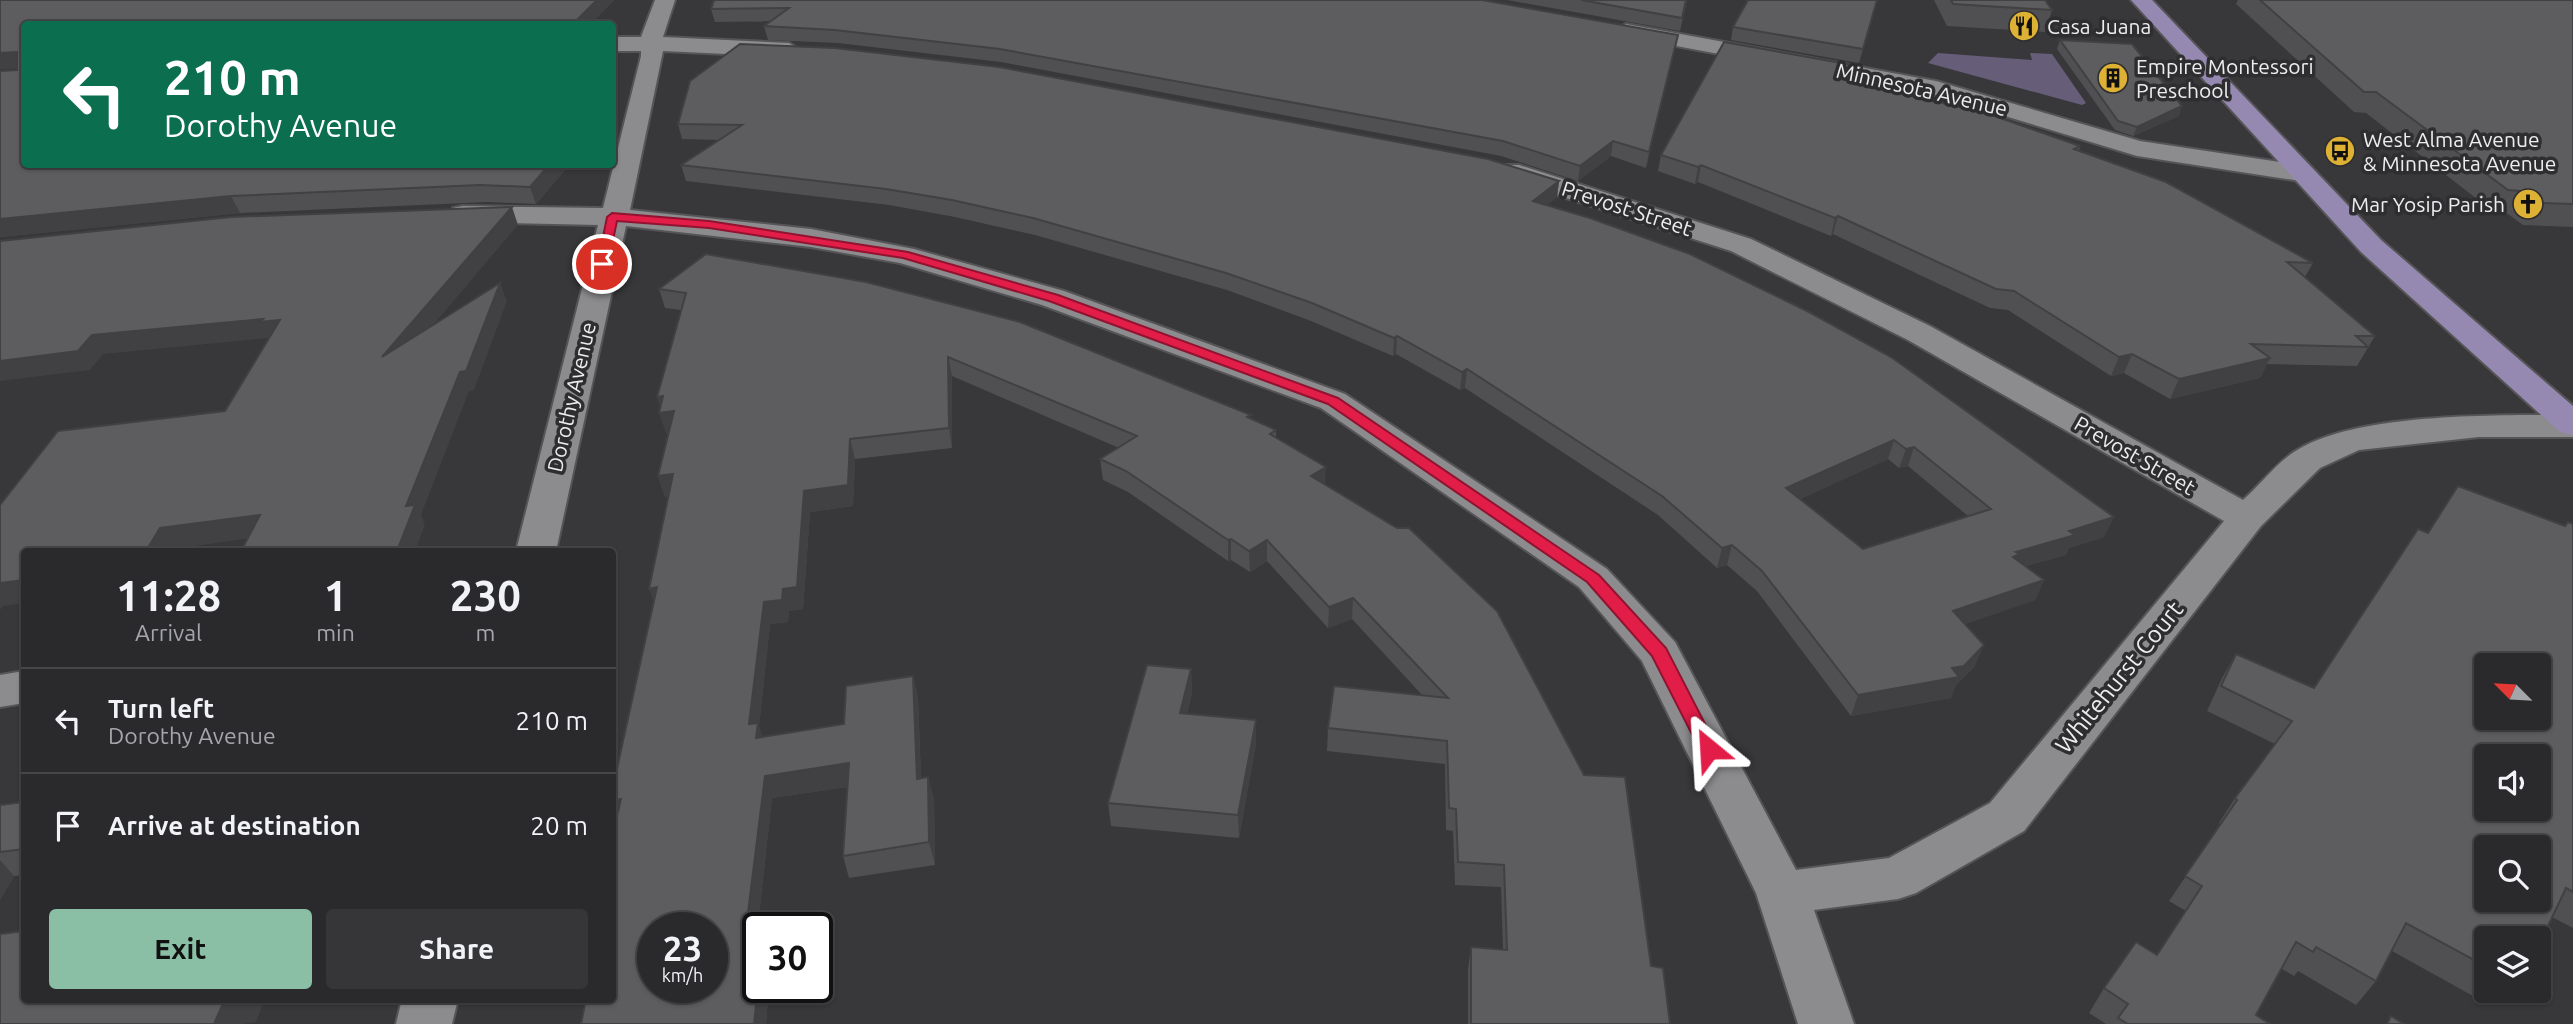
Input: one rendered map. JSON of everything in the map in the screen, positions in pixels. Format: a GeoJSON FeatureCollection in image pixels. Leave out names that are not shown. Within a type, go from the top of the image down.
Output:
{"type":"FeatureCollection","features":[{"type":"Feature","properties":{"kind":"main road"},"geometry":{"type":"LineString","coordinates":[[2141,0],[2300,173],[2400,271],[2573,425]]}},
{"type":"Feature","properties":{"kind":"street","name":"Dorothy Avenue"},"geometry":{"type":"LineString","coordinates":[[537,548],[612,217],[652,56],[652,32],[666,0]]}},
{"type":"Feature","properties":{"kind":"street","name":"Minnesota Avenue"},"geometry":{"type":"LineString","coordinates":[[1607,27],[1936,88],[2137,148],[2300,173]]}},
{"type":"Feature","properties":{"kind":"street"},"geometry":{"type":"LineString","coordinates":[[616,44],[811,51]]}},
{"type":"Feature","properties":{"kind":"street","name":"Prevost Street"},"geometry":{"type":"LineString","coordinates":[[1479,162],[1741,246],[1919,333],[2247,517]]}},
{"type":"Feature","properties":{"kind":"street"},"geometry":{"type":"LineString","coordinates":[[432,215],[486,213],[612,217],[709,225],[904,255],[1053,298],[1333,401],[1593,579],[1660,653],[1782,893],[1826,1024]]}},
{"type":"Feature","properties":{"kind":"street","name":"Whitehurst Court"},"geometry":{"type":"LineString","coordinates":[[1782,893],[1898,878],[2007,817],[2247,517],[2307,460],[2351,440],[2479,426],[2573,425]]}},
{"type":"Feature","properties":{"kind":"street"},"geometry":{"type":"LineString","coordinates":[[0,691],[21,688]]}},
{"type":"Feature","properties":{"kind":"street"},"geometry":{"type":"LineString","coordinates":[[424,1024],[429,1003]]}},
{"type":"Feature","properties":{"kind":"shaded area"},"geometry":{"type":"Polygon","coordinates":[[[1938,53],[2032,60],[2030,53],[2052,54],[2086,103],[2082,105],[1928,63],[1938,53]]]}},
{"type":"Feature","properties":{"kind":"building"},"geometry":{"type":"Polygon","coordinates":[[[0,0],[597,0],[576,21],[21,21],[21,168],[547,168],[530,187],[480,185],[231,196],[0,219],[0,71],[17,70],[17,52],[0,53],[0,0]]]}},
{"type":"Feature","properties":{"kind":"building"},"geometry":{"type":"Polygon","coordinates":[[[714,0],[1482,0],[1678,35],[1649,152],[1613,141],[1580,166],[1503,141],[1000,49],[835,30],[764,26],[789,8],[711,9],[714,0]]]}},
{"type":"Feature","properties":{"kind":"building"},"geometry":{"type":"Polygon","coordinates":[[[1581,0],[1686,0],[1682,18],[1581,0]]]}},
{"type":"Feature","properties":{"kind":"building"},"geometry":{"type":"Polygon","coordinates":[[[1748,0],[1877,0],[1863,49],[1733,27],[1748,0]]]}},
{"type":"Feature","properties":{"kind":"building"},"geometry":{"type":"Polygon","coordinates":[[[1951,0],[2045,0],[2052,10],[1953,4],[1951,0]]]}},
{"type":"Feature","properties":{"kind":"building"},"geometry":{"type":"Polygon","coordinates":[[[2260,0],[2573,0],[2573,204],[2537,203],[2521,191],[2508,190],[2376,92],[2364,92],[2260,0]]]}},
{"type":"Feature","properties":{"kind":"building","name":"Empire Montessori Preschool"},"geometry":{"type":"Polygon","coordinates":[[[2060,40],[2132,44],[2182,106],[2137,127],[2118,121],[2060,40]]]}},
{"type":"Feature","properties":{"kind":"building"},"geometry":{"type":"Polygon","coordinates":[[[1724,42],[1858,66],[1853,82],[1989,114],[2080,146],[2074,149],[2166,182],[2313,263],[2287,262],[2375,336],[2356,336],[2368,347],[2251,344],[2270,358],[2179,379],[2132,354],[2119,357],[2014,291],[1996,289],[1838,216],[1835,218],[1701,165],[1698,167],[1661,155],[1724,42]]]}},
{"type":"Feature","properties":{"kind":"building"},"geometry":{"type":"Polygon","coordinates":[[[740,44],[835,48],[999,67],[1488,159],[1559,181],[1533,201],[1590,218],[1690,254],[1809,312],[1891,357],[2114,517],[2069,531],[2075,535],[2016,552],[2020,554],[2013,557],[2044,580],[1953,611],[1984,645],[1964,666],[1952,668],[1959,677],[1858,695],[1762,571],[1732,545],[1722,548],[1662,496],[1467,369],[1462,372],[1397,336],[1394,338],[1312,303],[1226,273],[1033,218],[886,189],[681,165],[742,125],[678,124],[690,81],[740,44]],[[1894,440],[1786,488],[1863,549],[1991,509],[1914,447],[1906,449],[1894,440]]]}},
{"type":"Feature","properties":{"kind":"building"},"geometry":{"type":"Polygon","coordinates":[[[512,207],[382,357],[500,283],[466,371],[460,372],[406,506],[415,505],[398,548],[243,548],[260,515],[160,528],[148,548],[21,548],[21,580],[0,583],[0,505],[58,431],[225,411],[280,320],[260,322],[263,319],[92,335],[78,351],[0,361],[0,241],[231,217],[512,207]]]}},
{"type":"Feature","properties":{"kind":"building"},"geometry":{"type":"Polygon","coordinates":[[[706,254],[866,282],[1020,322],[1251,415],[1247,417],[1276,430],[1270,434],[1326,467],[1311,476],[1397,528],[1409,528],[1497,611],[1584,775],[1625,777],[1651,966],[1663,968],[1670,1024],[1471,1024],[1471,947],[1507,950],[1504,865],[1458,862],[1456,809],[1449,808],[1447,741],[1328,728],[1334,686],[1448,698],[1353,598],[1329,607],[1267,540],[1249,551],[1231,539],[1228,540],[1126,471],[1100,459],[1137,436],[948,357],[949,428],[850,439],[848,485],[804,491],[797,587],[783,589],[782,600],[764,602],[749,724],[758,723],[756,738],[844,724],[846,686],[913,676],[917,779],[928,777],[929,842],[843,856],[849,763],[765,776],[748,912],[742,912],[742,1003],[756,1003],[754,1024],[581,1024],[585,1003],[616,1003],[616,819],[621,799],[616,800],[616,773],[657,587],[649,589],[673,474],[658,476],[674,411],[659,413],[663,396],[657,397],[686,293],[659,289],[706,254]]]}},
{"type":"Feature","properties":{"kind":"building"},"geometry":{"type":"Polygon","coordinates":[[[2458,486],[2565,526],[2568,522],[2573,524],[2573,892],[2566,888],[2548,926],[2474,926],[2474,960],[2406,923],[2376,981],[2316,947],[2313,952],[2296,942],[2256,1015],[2270,1024],[2128,1024],[2118,1018],[2128,1004],[2104,988],[2136,942],[2157,955],[2202,886],[2185,876],[2237,800],[2235,798],[2292,721],[2221,686],[2236,654],[2314,688],[2418,529],[2428,533],[2458,486]]]}},
{"type":"Feature","properties":{"kind":"building"},"geometry":{"type":"Polygon","coordinates":[[[1147,665],[1191,669],[1180,713],[1256,720],[1238,815],[1108,803],[1147,665]]]}},
{"type":"Feature","properties":{"kind":"building"},"geometry":{"type":"Polygon","coordinates":[[[21,802],[21,849],[0,852],[0,805],[21,802]]]}},
{"type":"Feature","properties":{"kind":"building"},"geometry":{"type":"Polygon","coordinates":[[[21,931],[21,1003],[223,1003],[214,1024],[0,1024],[0,934],[21,931]]]}},
{"type":"Feature","properties":{"kind":"building"},"geometry":{"type":"Polygon","coordinates":[[[2391,1016],[2404,1024],[2387,1024],[2391,1016]]]}},
{"type":"Feature","properties":{"kind":"place","name":"Casa Juana"},"geometry":{"type":"Point","coordinates":[2024,26]}},
{"type":"Feature","properties":{"kind":"place","name":"Empire Montessori Preschool"},"geometry":{"type":"Point","coordinates":[2113,78]}},
{"type":"Feature","properties":{"kind":"place","name":"West Alma Avenue & Minnesota Avenue"},"geometry":{"type":"Point","coordinates":[2340,151]}},
{"type":"Feature","properties":{"kind":"place","name":"Mar Yosip Parish"},"geometry":{"type":"Point","coordinates":[2528,204]}},
{"type":"Feature","properties":{"kind":"route"},"geometry":{"type":"LineString","coordinates":[[602,264],[612,217],[709,225],[811,238],[904,255],[1053,298],[1333,401],[1593,579],[1660,653],[1709,749]]}}]}
